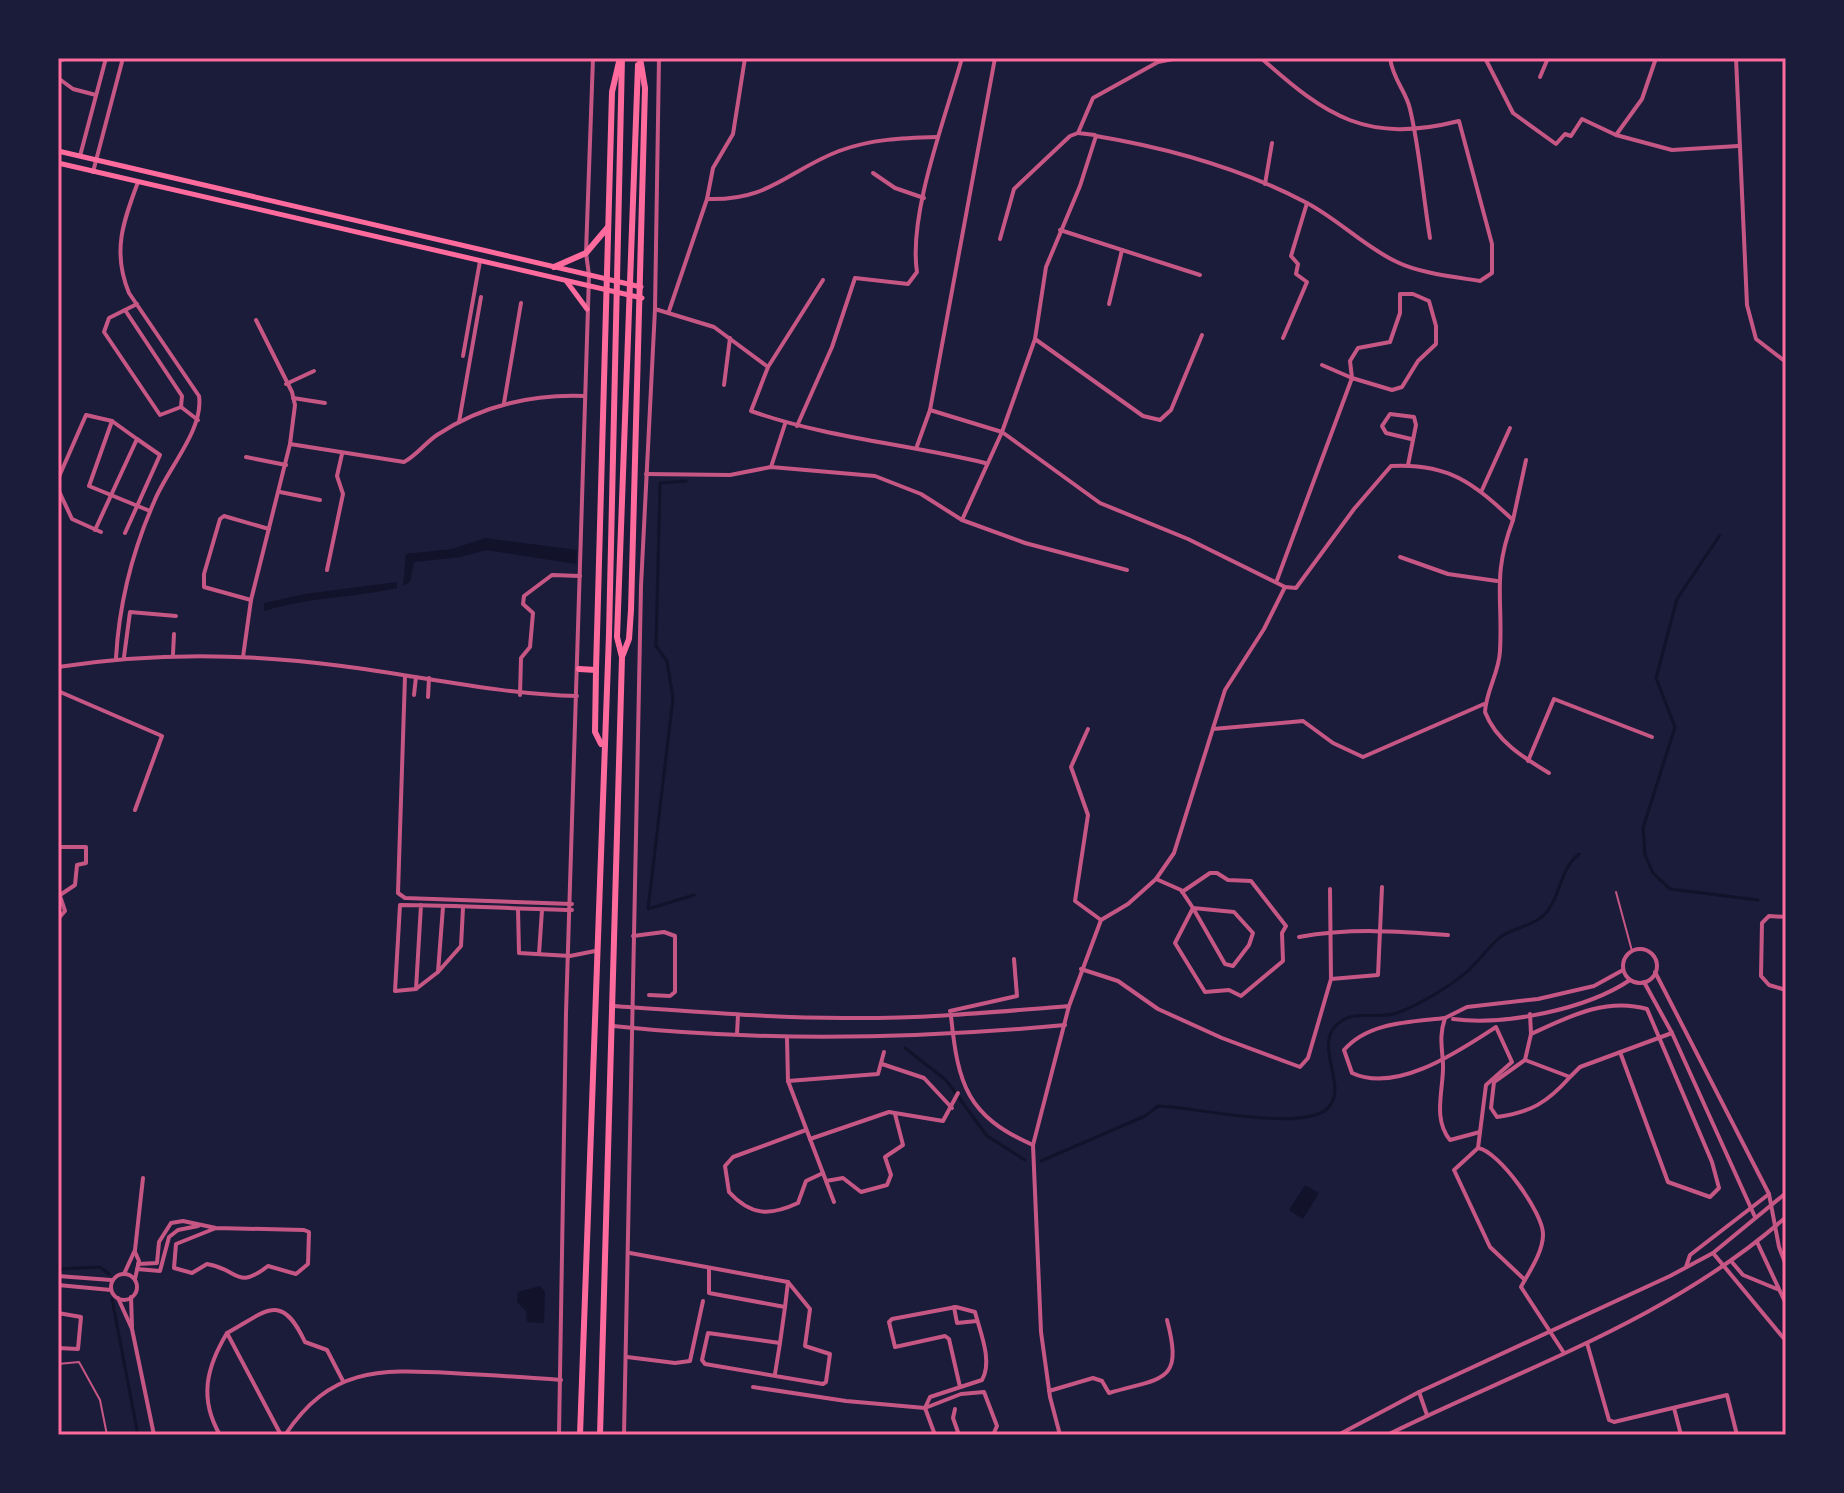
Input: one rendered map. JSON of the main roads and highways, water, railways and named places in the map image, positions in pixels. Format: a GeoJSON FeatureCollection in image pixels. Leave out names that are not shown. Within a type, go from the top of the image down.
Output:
{"type":"FeatureCollection","features":[{"type":"Feature","properties":{"kind":"main road"},"geometry":{"type":"LineString","coordinates":[[580,1435],[595,951],[609,634],[621,58]]}},
{"type":"Feature","properties":{"kind":"main road"},"geometry":{"type":"LineString","coordinates":[[603,747],[595,732],[596,670],[612,92],[621,58]]}},
{"type":"Feature","properties":{"kind":"main road"},"geometry":{"type":"LineString","coordinates":[[600,1435],[622,657],[617,637],[639,58]]}},
{"type":"Feature","properties":{"kind":"main road"},"geometry":{"type":"LineString","coordinates":[[622,657],[629,639],[633,585],[643,287],[645,88],[639,58]]}},
{"type":"Feature","properties":{"kind":"main road"},"geometry":{"type":"LineString","coordinates":[[58,151],[643,287]]}},
{"type":"Feature","properties":{"kind":"main road"},"geometry":{"type":"LineString","coordinates":[[58,163],[642,298]]}},
{"type":"Feature","properties":{"kind":"main road"},"geometry":{"type":"LineString","coordinates":[[554,267],[586,253],[608,227]]}},
{"type":"Feature","properties":{"kind":"main road"},"geometry":{"type":"LineString","coordinates":[[565,280],[576,290],[587,309]]}},
{"type":"Feature","properties":{"kind":"main road"},"geometry":{"type":"LineString","coordinates":[[605,392],[639,393]]}},
{"type":"Feature","properties":{"kind":"main road"},"geometry":{"type":"LineString","coordinates":[[633,585],[641,586]]}},
{"type":"Feature","properties":{"kind":"main road"},"geometry":{"type":"LineString","coordinates":[[579,669],[596,670]]}},
{"type":"Feature","properties":{"kind":"waterway"},"geometry":{"type":"LineString","coordinates":[[686,481],[660,483],[656,646],[667,661],[673,698],[648,909],[694,895]]}},
{"type":"Feature","properties":{"kind":"waterway"},"geometry":{"type":"LineString","coordinates":[[1720,535],[1677,599],[1656,678],[1675,727],[1643,828],[1645,855],[1653,873],[1670,889],[1758,900]]}},
{"type":"Feature","properties":{"kind":"waterway"},"geometry":{"type":"LineString","coordinates":[[1041,1161],[1145,1116],[1158,1106],[1271,1118],[1313,1116],[1327,1109],[1335,1088],[1329,1051],[1333,1029],[1349,1017],[1397,1013],[1426,1000],[1454,982],[1499,938],[1543,916],[1553,902],[1567,868],[1579,854]]}},
{"type":"Feature","properties":{"kind":"waterway"},"geometry":{"type":"LineString","coordinates":[[905,1048],[946,1080],[987,1136],[1025,1160]]}},
{"type":"Feature","properties":{"kind":"waterway"},"geometry":{"type":"LineString","coordinates":[[58,1269],[100,1267],[109,1274]]}},
{"type":"Feature","properties":{"kind":"waterway"},"geometry":{"type":"LineString","coordinates":[[112,1299],[138,1435]]}}]}
